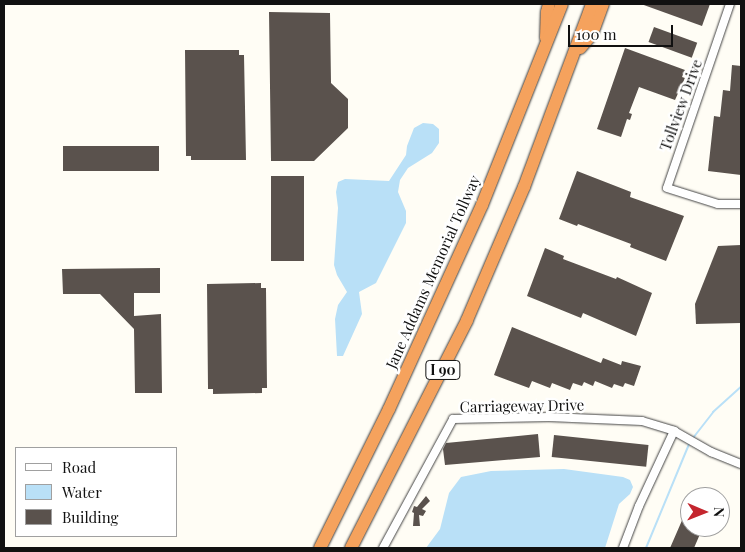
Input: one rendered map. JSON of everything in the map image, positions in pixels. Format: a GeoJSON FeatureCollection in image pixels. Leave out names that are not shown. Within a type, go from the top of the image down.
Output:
{"type":"FeatureCollection","features":[{"type":"Feature","properties":{"kind":"highway"},"geometry":{"type":"LineString","coordinates":[[545,50],[549,4]]}},
{"type":"Feature","properties":{"kind":"highway","name":"Jane Addams Memorial Tollway"},"geometry":{"type":"LineString","coordinates":[[320,548],[389,408],[478,214],[562,4]]}},
{"type":"Feature","properties":{"kind":"highway","name":"I 90"},"geometry":{"type":"LineString","coordinates":[[351,548],[467,320],[524,187],[592,4]]}},
{"type":"Feature","properties":{"kind":"highway"},"geometry":{"type":"LineString","coordinates":[[575,54],[592,34],[603,4]]}},
{"type":"Feature","properties":{"kind":"street","name":"Tollview Drive"},"geometry":{"type":"LineString","coordinates":[[730,4],[667,188],[718,204],[741,204]]}},
{"type":"Feature","properties":{"kind":"street","name":"Carriageway Drive"},"geometry":{"type":"LineString","coordinates":[[383,548],[454,419],[548,417],[642,421],[674,431],[711,452],[741,464]]}},
{"type":"Feature","properties":{"kind":"street"},"geometry":{"type":"LineString","coordinates":[[623,548],[639,506],[674,431]]}},
{"type":"Feature","properties":{"kind":"water"},"geometry":{"type":"Polygon","coordinates":[[[423,123],[433,124],[439,129],[439,143],[432,153],[408,168],[400,180],[398,192],[406,211],[406,223],[376,283],[359,292],[362,314],[343,356],[337,356],[335,319],[338,305],[347,292],[337,275],[334,265],[338,208],[336,192],[338,182],[345,179],[389,181],[406,155],[407,146],[414,128],[423,123]]]}},
{"type":"Feature","properties":{"kind":"water"},"geometry":{"type":"Polygon","coordinates":[[[564,469],[623,477],[630,480],[633,487],[630,494],[619,504],[605,548],[426,548],[440,529],[449,493],[461,477],[491,471],[564,469]]]}},
{"type":"Feature","properties":{"kind":"building"},"geometry":{"type":"Polygon","coordinates":[[[641,4],[710,4],[702,26],[641,4]]]}},
{"type":"Feature","properties":{"kind":"building"},"geometry":{"type":"Polygon","coordinates":[[[269,12],[330,13],[331,83],[348,99],[348,128],[314,161],[271,161],[269,12]]]}},
{"type":"Feature","properties":{"kind":"building"},"geometry":{"type":"Polygon","coordinates":[[[654,27],[697,43],[692,58],[649,42],[654,27]]]}},
{"type":"Feature","properties":{"kind":"building"},"geometry":{"type":"Polygon","coordinates":[[[625,48],[685,70],[682,77],[685,78],[675,100],[639,87],[629,113],[632,114],[630,120],[627,119],[621,137],[597,129],[625,48]]]}},
{"type":"Feature","properties":{"kind":"building"},"geometry":{"type":"Polygon","coordinates":[[[185,50],[239,50],[239,55],[244,55],[246,160],[191,160],[191,156],[186,156],[185,50]]]}},
{"type":"Feature","properties":{"kind":"building"},"geometry":{"type":"Polygon","coordinates":[[[732,65],[741,66],[741,175],[708,171],[714,116],[720,117],[723,90],[730,91],[732,65]]]}},
{"type":"Feature","properties":{"kind":"building"},"geometry":{"type":"Polygon","coordinates":[[[63,146],[159,146],[159,171],[63,171],[63,146]]]}},
{"type":"Feature","properties":{"kind":"building"},"geometry":{"type":"Polygon","coordinates":[[[577,171],[631,192],[630,197],[684,216],[666,261],[630,247],[631,244],[578,224],[577,226],[559,219],[577,171]]]}},
{"type":"Feature","properties":{"kind":"building"},"geometry":{"type":"Polygon","coordinates":[[[271,176],[304,176],[304,261],[271,261],[271,176]]]}},
{"type":"Feature","properties":{"kind":"building"},"geometry":{"type":"Polygon","coordinates":[[[741,245],[741,323],[696,324],[695,304],[718,246],[741,245]]]}},
{"type":"Feature","properties":{"kind":"building"},"geometry":{"type":"Polygon","coordinates":[[[545,248],[564,256],[563,259],[616,279],[617,277],[652,293],[636,336],[583,313],[581,318],[527,296],[545,248]]]}},
{"type":"Feature","properties":{"kind":"building"},"geometry":{"type":"Polygon","coordinates":[[[160,268],[160,293],[134,293],[134,316],[161,314],[162,393],[135,393],[134,329],[100,294],[63,294],[62,269],[160,268]]]}},
{"type":"Feature","properties":{"kind":"building"},"geometry":{"type":"Polygon","coordinates":[[[261,283],[261,288],[266,288],[267,388],[262,388],[262,393],[213,394],[213,389],[208,389],[207,284],[261,283]]]}},
{"type":"Feature","properties":{"kind":"building"},"geometry":{"type":"Polygon","coordinates":[[[512,327],[601,363],[603,358],[621,365],[622,361],[641,366],[634,386],[625,383],[623,387],[614,384],[612,388],[595,381],[593,386],[584,382],[582,386],[573,383],[570,390],[552,383],[550,388],[532,381],[529,388],[494,375],[512,327]]]}},
{"type":"Feature","properties":{"kind":"building"},"geometry":{"type":"Polygon","coordinates":[[[538,434],[540,457],[445,465],[443,449],[446,443],[538,434]]]}},
{"type":"Feature","properties":{"kind":"building"},"geometry":{"type":"Polygon","coordinates":[[[554,435],[648,445],[646,467],[552,457],[554,435]]]}},
{"type":"Feature","properties":{"kind":"building"},"geometry":{"type":"Polygon","coordinates":[[[426,496],[430,501],[422,509],[426,511],[423,516],[419,515],[420,526],[413,526],[414,513],[412,512],[414,506],[417,507],[426,496]]]}},
{"type":"Feature","properties":{"kind":"building"},"geometry":{"type":"Polygon","coordinates":[[[680,525],[680,537],[699,537],[694,548],[670,548],[680,525]]]}},
{"type":"Feature","properties":{"kind":"waterway"},"geometry":{"type":"LineString","coordinates":[[693,438],[713,412],[741,387]]}},
{"type":"Feature","properties":{"kind":"waterway"},"geometry":{"type":"LineString","coordinates":[[646,548],[690,442]]}}]}
